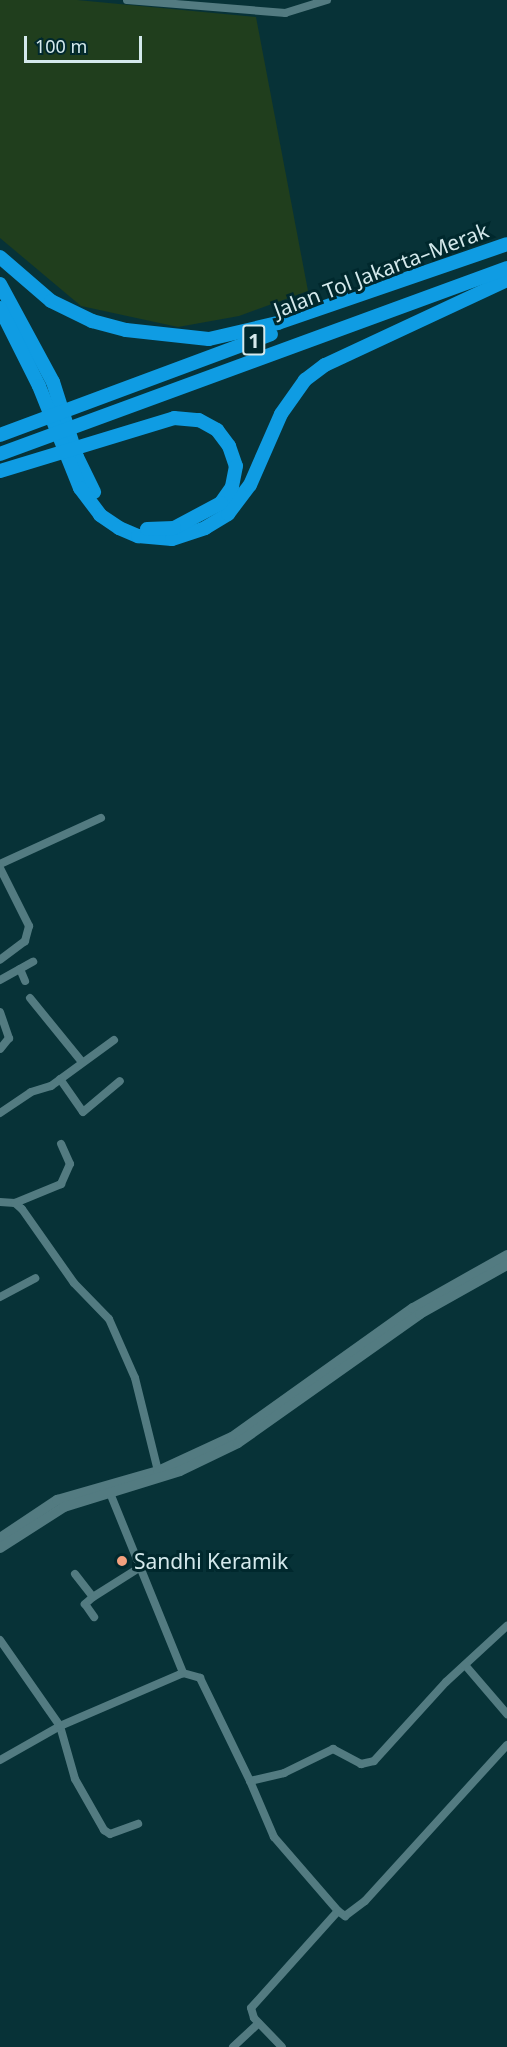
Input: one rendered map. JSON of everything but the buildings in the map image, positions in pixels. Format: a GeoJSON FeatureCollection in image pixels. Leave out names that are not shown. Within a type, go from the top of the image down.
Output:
{"type":"FeatureCollection","features":[{"type":"Feature","properties":{"kind":"highway"},"geometry":{"type":"LineString","coordinates":[[0,256],[51,301],[92,321],[126,330],[209,339],[278,323],[507,245]]}},
{"type":"Feature","properties":{"kind":"highway","name":"Jalan Tol Jakarta–Merak"},"geometry":{"type":"LineString","coordinates":[[0,435],[507,245]]}},
{"type":"Feature","properties":{"kind":"highway","name":"Jalan Tol Jakarta–Merak"},"geometry":{"type":"LineString","coordinates":[[0,454],[507,268]]}},
{"type":"Feature","properties":{"kind":"highway"},"geometry":{"type":"LineString","coordinates":[[0,284],[46,384],[80,488],[100,515],[118,528],[138,536],[172,538],[205,528],[228,514],[250,485],[281,414],[305,380],[325,365],[507,280]]}},
{"type":"Feature","properties":{"kind":"highway"},"geometry":{"type":"LineString","coordinates":[[0,308],[46,384]]}},
{"type":"Feature","properties":{"kind":"highway"},"geometry":{"type":"LineString","coordinates":[[0,471],[187,418],[217,430],[230,446],[236,466],[232,487],[221,503],[198,519],[174,528],[142,529],[107,510],[71,458]]}},
{"type":"Feature","properties":{"kind":"street"},"geometry":{"type":"LineString","coordinates":[[127,0],[270,13],[297,11],[327,0]]}},
{"type":"Feature","properties":{"kind":"street"},"geometry":{"type":"LineString","coordinates":[[0,864],[101,818]]}},
{"type":"Feature","properties":{"kind":"street"},"geometry":{"type":"LineString","coordinates":[[0,868],[29,927],[25,942],[0,960]]}},
{"type":"Feature","properties":{"kind":"street"},"geometry":{"type":"LineString","coordinates":[[0,980],[33,962]]}},
{"type":"Feature","properties":{"kind":"street"},"geometry":{"type":"LineString","coordinates":[[20,969],[26,981]]}},
{"type":"Feature","properties":{"kind":"street"},"geometry":{"type":"LineString","coordinates":[[30,998],[82,1062]]}},
{"type":"Feature","properties":{"kind":"street"},"geometry":{"type":"LineString","coordinates":[[0,1012],[9,1038],[0,1050]]}},
{"type":"Feature","properties":{"kind":"street"},"geometry":{"type":"LineString","coordinates":[[0,1113],[31,1092],[60,1079],[114,1040]]}},
{"type":"Feature","properties":{"kind":"street"},"geometry":{"type":"LineString","coordinates":[[60,1079],[83,1112],[120,1081]]}},
{"type":"Feature","properties":{"kind":"street"},"geometry":{"type":"LineString","coordinates":[[0,1202],[15,1203],[61,1184],[70,1164],[61,1144]]}},
{"type":"Feature","properties":{"kind":"street"},"geometry":{"type":"LineString","coordinates":[[15,1203],[74,1283],[102,1310],[112,1325],[135,1378],[158,1471]]}},
{"type":"Feature","properties":{"kind":"street"},"geometry":{"type":"LineString","coordinates":[[0,1538],[38,1517],[108,1488],[158,1471],[232,1437],[413,1308],[507,1255]]}},
{"type":"Feature","properties":{"kind":"street"},"geometry":{"type":"LineString","coordinates":[[108,1488],[180,1471],[238,1443],[420,1314],[507,1265]]}},
{"type":"Feature","properties":{"kind":"street"},"geometry":{"type":"LineString","coordinates":[[0,1298],[35,1278]]}},
{"type":"Feature","properties":{"kind":"street"},"geometry":{"type":"LineString","coordinates":[[108,1488],[183,1673]]}},
{"type":"Feature","properties":{"kind":"street"},"geometry":{"type":"LineString","coordinates":[[0,1548],[38,1517]]}},
{"type":"Feature","properties":{"kind":"street"},"geometry":{"type":"LineString","coordinates":[[94,1617],[85,1604],[139,1568]]}},
{"type":"Feature","properties":{"kind":"street"},"geometry":{"type":"LineString","coordinates":[[75,1574],[93,1597]]}},
{"type":"Feature","properties":{"kind":"street"},"geometry":{"type":"LineString","coordinates":[[250,1781],[284,1773],[333,1749],[361,1764],[370,1764],[465,1665],[507,1626]]}},
{"type":"Feature","properties":{"kind":"street"},"geometry":{"type":"LineString","coordinates":[[0,1640],[60,1726],[75,1779],[104,1830],[110,1834],[138,1824]]}},
{"type":"Feature","properties":{"kind":"street"},"geometry":{"type":"LineString","coordinates":[[465,1665],[507,1714]]}},
{"type":"Feature","properties":{"kind":"street"},"geometry":{"type":"LineString","coordinates":[[0,1761],[60,1726],[183,1673],[200,1678],[250,1781],[274,1837],[338,1911],[345,1916],[365,1901],[507,1745]]}},
{"type":"Feature","properties":{"kind":"street"},"geometry":{"type":"LineString","coordinates":[[282,2047],[252,2014],[254,2004],[338,1911]]}},
{"type":"Feature","properties":{"kind":"street"},"geometry":{"type":"LineString","coordinates":[[233,2047],[259,2022]]}},
{"type":"Feature","properties":{"kind":"green space"},"geometry":{"type":"Polygon","coordinates":[[[0,0],[77,0],[256,17],[308,291],[239,316],[178,327],[81,306],[0,238],[0,0]]]}},
{"type":"Feature","properties":{"kind":"place","name":"Sandhi Keramik"},"geometry":{"type":"Point","coordinates":[122,1561]}}]}
